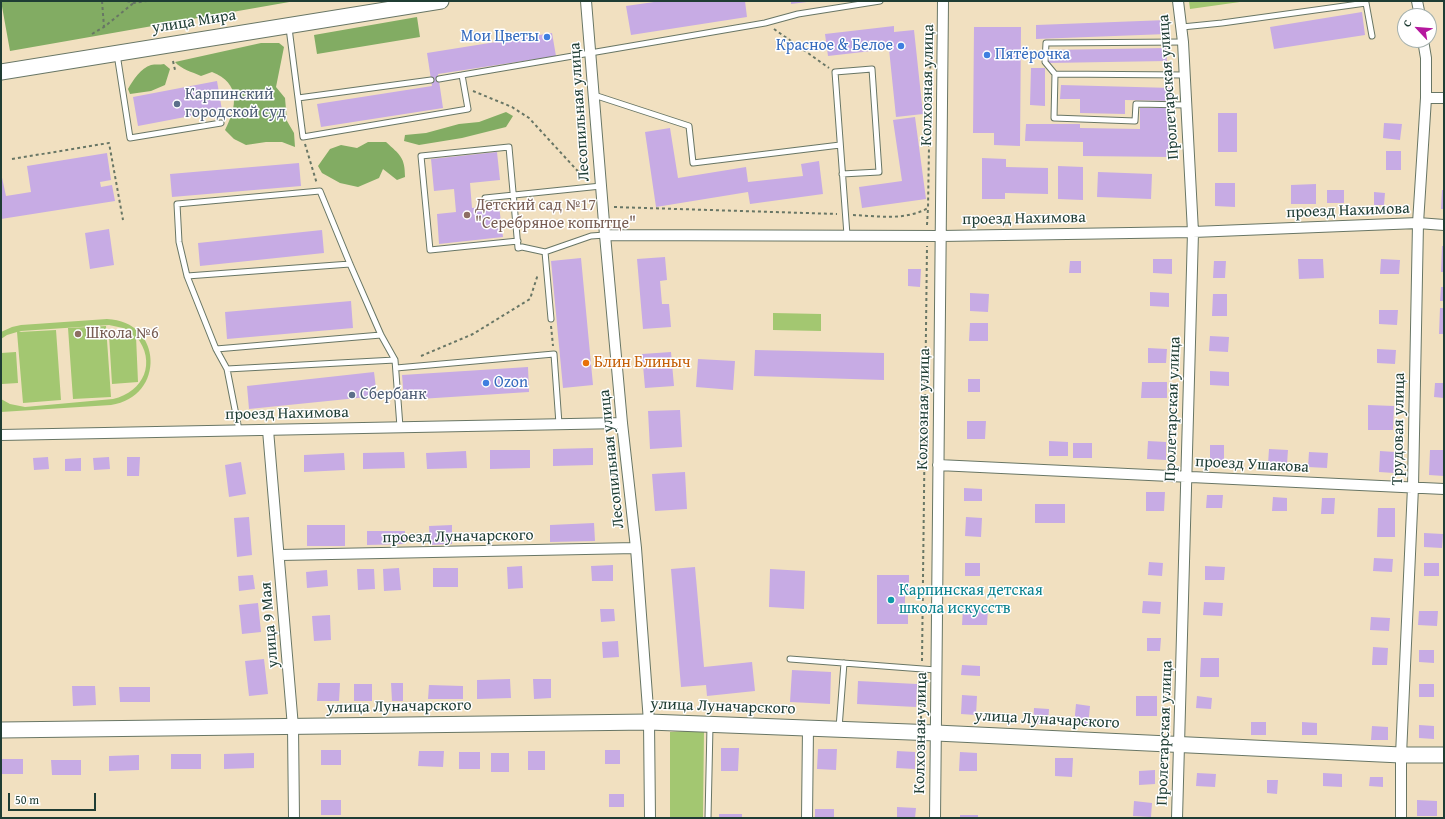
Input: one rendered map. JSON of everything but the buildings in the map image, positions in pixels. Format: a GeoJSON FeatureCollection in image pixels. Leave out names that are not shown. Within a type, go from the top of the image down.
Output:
{"type":"FeatureCollection","features":[{"type":"Feature","properties":{"kind":"street","name":"улица Мира"},"geometry":{"type":"LineString","coordinates":[[1,72],[441,1]]}},
{"type":"Feature","properties":{"kind":"street","name":"Лесопильная улица"},"geometry":{"type":"LineString","coordinates":[[586,1],[604,235],[622,423],[636,548],[649,722],[650,818]]}},
{"type":"Feature","properties":{"kind":"street","name":"Колхозная улица"},"geometry":{"type":"LineString","coordinates":[[935,818],[928,732],[936,670],[944,1]]}},
{"type":"Feature","properties":{"kind":"street","name":"Пролетарская улица"},"geometry":{"type":"LineString","coordinates":[[1177,818],[1193,232],[1183,42],[1178,1]]}},
{"type":"Feature","properties":{"kind":"street","name":"Трудовая улица"},"geometry":{"type":"LineString","coordinates":[[1401,818],[1401,755],[1413,487],[1418,224],[1426,98],[1426,58],[1424,48]]}},
{"type":"Feature","properties":{"kind":"street"},"geometry":{"type":"LineString","coordinates":[[1426,98],[1444,98]]}},
{"type":"Feature","properties":{"kind":"street","name":"проезд Нахимова"},"geometry":{"type":"LineString","coordinates":[[604,235],[941,236],[1193,232],[1418,224],[1444,225]]}},
{"type":"Feature","properties":{"kind":"street","name":"проезд Нахимова"},"geometry":{"type":"LineString","coordinates":[[1,434],[622,423]]}},
{"type":"Feature","properties":{"kind":"street","name":"улица 9 Мая"},"geometry":{"type":"LineString","coordinates":[[268,430],[280,555],[293,727],[294,818]]}},
{"type":"Feature","properties":{"kind":"street","name":"проезд Ушакова"},"geometry":{"type":"LineString","coordinates":[[938,465],[1444,489]]}},
{"type":"Feature","properties":{"kind":"street","name":"проезд Луначарского"},"geometry":{"type":"LineString","coordinates":[[280,555],[636,548]]}},
{"type":"Feature","properties":{"kind":"street","name":"улица Луначарского"},"geometry":{"type":"LineString","coordinates":[[1,730],[649,722],[928,732],[1401,755],[1444,755]]}},
{"type":"Feature","properties":{"kind":"street"},"geometry":{"type":"LineString","coordinates":[[807,818],[808,728]]}},
{"type":"Feature","properties":{"kind":"lane"},"geometry":{"type":"LineString","coordinates":[[439,79],[765,24],[798,14],[880,1]]}},
{"type":"Feature","properties":{"kind":"lane"},"geometry":{"type":"LineString","coordinates":[[1182,27],[1222,24],[1366,3],[1372,36]]}},
{"type":"Feature","properties":{"kind":"lane"},"geometry":{"type":"LineString","coordinates":[[289,26],[303,138],[468,109],[462,76]]}},
{"type":"Feature","properties":{"kind":"lane"},"geometry":{"type":"LineString","coordinates":[[1183,42],[1046,43],[1045,62],[1055,74],[1054,118],[1135,120],[1136,104],[1186,105]]}},
{"type":"Feature","properties":{"kind":"lane"},"geometry":{"type":"LineString","coordinates":[[117,53],[130,138],[221,123]]}},
{"type":"Feature","properties":{"kind":"lane"},"geometry":{"type":"LineString","coordinates":[[842,174],[880,172],[872,69],[835,72],[842,174],[845,215],[847,235]]}},
{"type":"Feature","properties":{"kind":"lane"},"geometry":{"type":"LineString","coordinates":[[1055,74],[1185,75]]}},
{"type":"Feature","properties":{"kind":"lane"},"geometry":{"type":"LineString","coordinates":[[298,98],[431,80]]}},
{"type":"Feature","properties":{"kind":"lane"},"geometry":{"type":"LineString","coordinates":[[593,94],[689,126],[693,163],[840,145]]}},
{"type":"Feature","properties":{"kind":"lane"},"geometry":{"type":"LineString","coordinates":[[518,241],[430,250],[421,156],[509,147],[514,195],[518,241],[518,248],[522,247],[546,252],[591,236],[604,235]]}},
{"type":"Feature","properties":{"kind":"lane"},"geometry":{"type":"LineString","coordinates":[[485,198],[600,186]]}},
{"type":"Feature","properties":{"kind":"lane"},"geometry":{"type":"LineString","coordinates":[[239,430],[227,369],[216,349],[187,276],[179,242],[177,204],[320,191],[381,335],[395,360],[400,427]]}},
{"type":"Feature","properties":{"kind":"lane"},"geometry":{"type":"LineString","coordinates":[[546,252],[551,319]]}},
{"type":"Feature","properties":{"kind":"lane"},"geometry":{"type":"LineString","coordinates":[[187,276],[350,264]]}},
{"type":"Feature","properties":{"kind":"lane"},"geometry":{"type":"LineString","coordinates":[[216,349],[381,335]]}},
{"type":"Feature","properties":{"kind":"lane"},"geometry":{"type":"LineString","coordinates":[[396,368],[554,354],[559,424]]}},
{"type":"Feature","properties":{"kind":"lane"},"geometry":{"type":"LineString","coordinates":[[227,369],[395,360]]}},
{"type":"Feature","properties":{"kind":"lane"},"geometry":{"type":"LineString","coordinates":[[790,659],[936,670]]}},
{"type":"Feature","properties":{"kind":"lane"},"geometry":{"type":"LineString","coordinates":[[839,729],[844,663]]}},
{"type":"Feature","properties":{"kind":"lane"},"geometry":{"type":"LineString","coordinates":[[708,818],[710,725]]}},
{"type":"Feature","properties":{"kind":"path"},"geometry":{"type":"LineString","coordinates":[[102,1],[104,27]]}},
{"type":"Feature","properties":{"kind":"path"},"geometry":{"type":"LineString","coordinates":[[127,1],[134,3],[147,1]]}},
{"type":"Feature","properties":{"kind":"path"},"geometry":{"type":"LineString","coordinates":[[92,34],[104,27],[136,1]]}},
{"type":"Feature","properties":{"kind":"path"},"geometry":{"type":"LineString","coordinates":[[928,732],[922,669],[931,17]]}},
{"type":"Feature","properties":{"kind":"path"},"geometry":{"type":"LineString","coordinates":[[765,24],[835,72]]}},
{"type":"Feature","properties":{"kind":"path"},"geometry":{"type":"LineString","coordinates":[[173,61],[175,70]]}},
{"type":"Feature","properties":{"kind":"path"},"geometry":{"type":"LineString","coordinates":[[464,87],[512,107],[529,118],[586,181]]}},
{"type":"Feature","properties":{"kind":"path"},"geometry":{"type":"LineString","coordinates":[[303,138],[320,191]]}},
{"type":"Feature","properties":{"kind":"path"},"geometry":{"type":"LineString","coordinates":[[12,159],[109,143],[123,220]]}},
{"type":"Feature","properties":{"kind":"path"},"geometry":{"type":"LineString","coordinates":[[602,207],[903,217],[920,213],[928,208]]}},
{"type":"Feature","properties":{"kind":"path"},"geometry":{"type":"LineString","coordinates":[[417,358],[474,334],[530,300],[539,272]]}},
{"type":"Feature","properties":{"kind":"path"},"geometry":{"type":"LineString","coordinates":[[551,319],[554,354]]}},
{"type":"Feature","properties":{"kind":"green space"},"geometry":{"type":"Polygon","coordinates":[[[1,1],[295,1],[10,51],[1,1]]]}},
{"type":"Feature","properties":{"kind":"green space"},"geometry":{"type":"Polygon","coordinates":[[[1189,1],[1247,1],[1190,9],[1189,1]]]}},
{"type":"Feature","properties":{"kind":"green space"},"geometry":{"type":"Polygon","coordinates":[[[417,17],[420,37],[317,54],[314,35],[417,17]]]}},
{"type":"Feature","properties":{"kind":"green space"},"geometry":{"type":"Polygon","coordinates":[[[261,43],[279,43],[284,47],[276,87],[285,98],[287,121],[294,133],[295,147],[282,142],[266,142],[246,145],[234,139],[225,130],[234,104],[234,96],[228,82],[212,72],[201,76],[183,68],[175,62],[261,43]]]}},
{"type":"Feature","properties":{"kind":"green space"},"geometry":{"type":"Polygon","coordinates":[[[164,64],[170,69],[165,85],[151,91],[130,94],[128,89],[141,72],[151,65],[164,64]]]}},
{"type":"Feature","properties":{"kind":"green space"},"geometry":{"type":"Polygon","coordinates":[[[506,112],[513,116],[506,127],[462,138],[419,145],[404,141],[405,135],[426,133],[459,124],[479,122],[506,112]]]}},
{"type":"Feature","properties":{"kind":"green space"},"geometry":{"type":"Polygon","coordinates":[[[368,142],[386,142],[395,150],[403,161],[405,177],[397,180],[383,169],[379,178],[358,187],[340,183],[322,173],[318,166],[330,149],[341,145],[357,148],[368,142]]]}},
{"type":"Feature","properties":{"kind":"green space"},"geometry":{"type":"Polygon","coordinates":[[[773,313],[821,314],[821,331],[773,330],[773,313]]]}},
{"type":"Feature","properties":{"kind":"green space"},"geometry":{"type":"Polygon","coordinates":[[[107,319],[126,323],[139,332],[147,345],[151,360],[149,375],[141,388],[129,399],[111,405],[1,412],[1,399],[10,404],[25,407],[113,399],[133,390],[144,375],[146,366],[146,356],[136,336],[138,382],[112,384],[109,335],[132,333],[123,328],[109,325],[19,332],[56,330],[61,400],[23,403],[17,332],[7,335],[1,339],[1,332],[21,325],[107,319]]]}},
{"type":"Feature","properties":{"kind":"green space"},"geometry":{"type":"Polygon","coordinates":[[[106,326],[111,397],[73,399],[68,328],[106,326]]]}},
{"type":"Feature","properties":{"kind":"green space"},"geometry":{"type":"Polygon","coordinates":[[[16,352],[18,383],[2,384],[1,353],[16,352]]]}},
{"type":"Feature","properties":{"kind":"green space"},"geometry":{"type":"Polygon","coordinates":[[[704,730],[703,818],[670,818],[670,732],[704,730]]]}},
{"type":"Feature","properties":{"kind":"place","name":"Мои Цветы"},"geometry":{"type":"Point","coordinates":[547,37]}},
{"type":"Feature","properties":{"kind":"place","name":"Красное & Белое"},"geometry":{"type":"Point","coordinates":[901,46]}},
{"type":"Feature","properties":{"kind":"place","name":"Пятёрочка"},"geometry":{"type":"Point","coordinates":[987,55]}},
{"type":"Feature","properties":{"kind":"place","name":"Карпинский городской суд"},"geometry":{"type":"Point","coordinates":[177,104]}},
{"type":"Feature","properties":{"kind":"place","name":"Детский сад №17 \"Серебряное копытце\""},"geometry":{"type":"Point","coordinates":[467,215]}},
{"type":"Feature","properties":{"kind":"place","name":"Школа №6"},"geometry":{"type":"Point","coordinates":[78,334]}},
{"type":"Feature","properties":{"kind":"place","name":"Блин Блиныч"},"geometry":{"type":"Point","coordinates":[586,363]}},
{"type":"Feature","properties":{"kind":"place","name":"Ozon"},"geometry":{"type":"Point","coordinates":[486,383]}},
{"type":"Feature","properties":{"kind":"place","name":"Сбербанк"},"geometry":{"type":"Point","coordinates":[352,395]}},
{"type":"Feature","properties":{"kind":"place","name":"Карпинская детская школа искусств"},"geometry":{"type":"Point","coordinates":[891,600]}}]}
